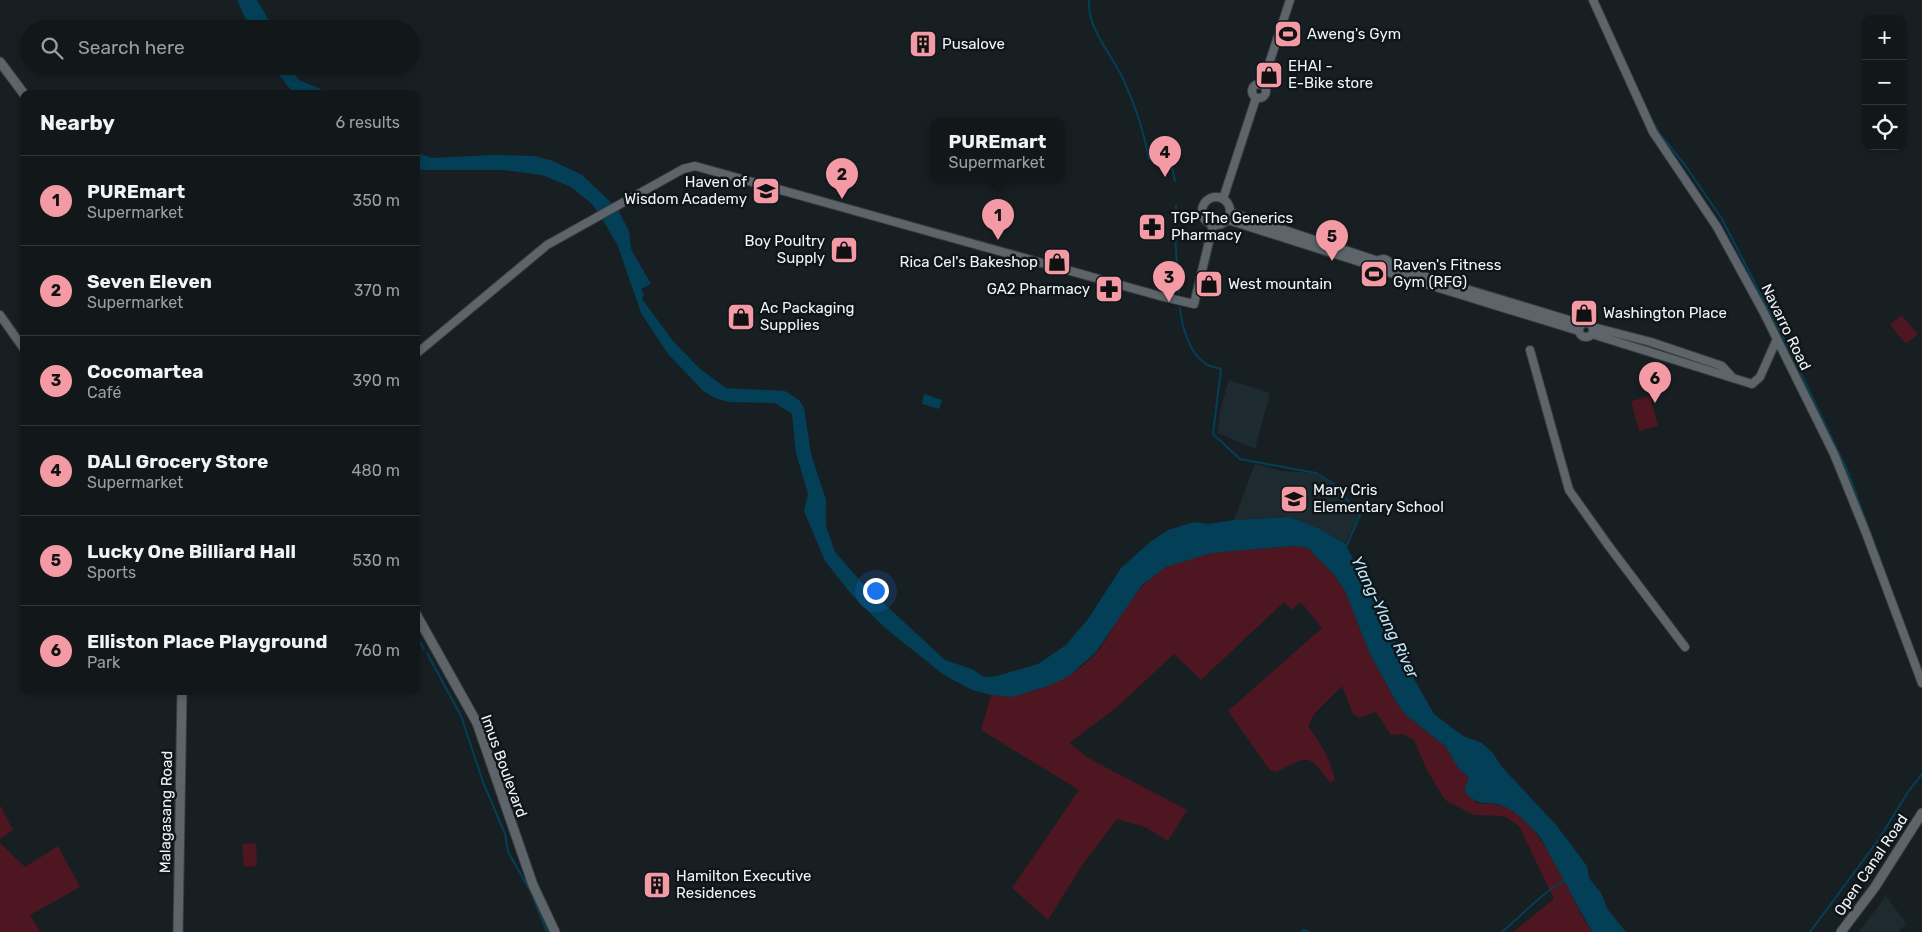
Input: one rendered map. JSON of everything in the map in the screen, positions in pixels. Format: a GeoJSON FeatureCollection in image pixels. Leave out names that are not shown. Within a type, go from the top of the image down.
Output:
{"type":"FeatureCollection","features":[{"type":"Feature","properties":{"kind":"main road"},"geometry":{"type":"LineString","coordinates":[[0,62],[21,90]]}},
{"type":"Feature","properties":{"kind":"main road","name":"Imus Boulevard"},"geometry":{"type":"LineString","coordinates":[[420,621],[476,723],[493,766],[503,805],[533,885],[554,932]]}},
{"type":"Feature","properties":{"kind":"main road","name":"Malagasang Road"},"geometry":{"type":"LineString","coordinates":[[178,932],[182,695]]}},
{"type":"Feature","properties":{"kind":"main road","name":"Open Canal Road"},"geometry":{"type":"LineString","coordinates":[[1841,932],[1875,888],[1922,813]]}},
{"type":"Feature","properties":{"kind":"street"},"geometry":{"type":"LineString","coordinates":[[1223,199],[1256,98],[1252,90],[1255,85],[1262,85],[1290,0]]}},
{"type":"Feature","properties":{"kind":"street","name":"Navarro Road"},"geometry":{"type":"LineString","coordinates":[[1593,0],[1653,132],[1717,227],[1759,304],[1842,472],[1922,683]]}},
{"type":"Feature","properties":{"kind":"street"},"geometry":{"type":"LineString","coordinates":[[420,351],[547,245],[683,169],[695,166],[1194,304],[1213,226]]}},
{"type":"Feature","properties":{"kind":"street"},"geometry":{"type":"LineString","coordinates":[[1213,198],[1223,199],[1227,202],[1229,216],[1224,223],[1213,226],[1202,215],[1204,203],[1213,198]]}},
{"type":"Feature","properties":{"kind":"street"},"geometry":{"type":"LineString","coordinates":[[1229,216],[1377,264],[1386,260],[1389,269]]}},
{"type":"Feature","properties":{"kind":"street"},"geometry":{"type":"LineString","coordinates":[[1377,264],[1381,273],[1389,269],[1581,328],[1585,337],[1592,331]]}},
{"type":"Feature","properties":{"kind":"street"},"geometry":{"type":"LineString","coordinates":[[0,315],[20,343]]}},
{"type":"Feature","properties":{"kind":"street"},"geometry":{"type":"LineString","coordinates":[[1581,328],[1589,323],[1592,331]]}},
{"type":"Feature","properties":{"kind":"street"},"geometry":{"type":"LineString","coordinates":[[1592,331],[1651,342],[1722,366],[1734,379],[1752,384],[1760,377],[1776,341]]}},
{"type":"Feature","properties":{"kind":"street"},"geometry":{"type":"LineString","coordinates":[[1530,350],[1570,490],[1608,545],[1685,647]]}},
{"type":"Feature","properties":{"kind":"shaded area"},"geometry":{"type":"Polygon","coordinates":[[[1901,315],[1918,334],[1906,344],[1890,325],[1901,315]]]}},
{"type":"Feature","properties":{"kind":"shaded area"},"geometry":{"type":"Polygon","coordinates":[[[1229,380],[1270,393],[1255,449],[1218,433],[1220,410],[1229,380]]]}},
{"type":"Feature","properties":{"kind":"shaded area"},"geometry":{"type":"Polygon","coordinates":[[[1650,396],[1658,426],[1639,431],[1631,401],[1650,396]]]}},
{"type":"Feature","properties":{"kind":"shaded area","name":"Mary Cris Elementary School"},"geometry":{"type":"Polygon","coordinates":[[[1255,464],[1282,471],[1314,473],[1332,484],[1359,515],[1345,544],[1320,529],[1290,517],[1234,520],[1255,464]]]}},
{"type":"Feature","properties":{"kind":"shaded area"},"geometry":{"type":"Polygon","coordinates":[[[1295,546],[1308,548],[1335,576],[1345,591],[1369,652],[1396,702],[1406,715],[1446,747],[1458,768],[1469,778],[1465,787],[1476,803],[1503,806],[1517,814],[1531,827],[1543,843],[1592,932],[1513,932],[1554,899],[1519,826],[1504,816],[1474,815],[1445,800],[1426,768],[1414,740],[1403,734],[1391,735],[1376,712],[1359,718],[1353,714],[1342,686],[1314,714],[1308,727],[1325,752],[1335,780],[1330,783],[1317,766],[1307,760],[1301,760],[1276,772],[1270,770],[1228,711],[1322,628],[1301,602],[1291,610],[1284,602],[1201,680],[1174,654],[1117,707],[1069,743],[1090,759],[1187,810],[1168,841],[1145,827],[1117,819],[1083,864],[1048,920],[1012,888],[1079,790],[981,730],[991,695],[1023,693],[1038,689],[1053,684],[1081,667],[1103,644],[1137,593],[1154,575],[1164,568],[1194,557],[1210,554],[1295,546]]]}},
{"type":"Feature","properties":{"kind":"shaded area"},"geometry":{"type":"Polygon","coordinates":[[[0,805],[13,830],[0,839],[0,805]]]}},
{"type":"Feature","properties":{"kind":"shaded area"},"geometry":{"type":"Polygon","coordinates":[[[0,843],[25,867],[58,846],[80,887],[30,915],[40,932],[0,932],[0,843]]]}},
{"type":"Feature","properties":{"kind":"shaded area"},"geometry":{"type":"Polygon","coordinates":[[[256,843],[257,866],[244,867],[242,844],[256,843]]]}},
{"type":"Feature","properties":{"kind":"shaded area"},"geometry":{"type":"Polygon","coordinates":[[[1886,896],[1906,923],[1899,932],[1859,932],[1886,896]]]}},
{"type":"Feature","properties":{"kind":"water"},"geometry":{"type":"Polygon","coordinates":[[[237,0],[257,0],[269,20],[246,20],[237,0]]]}},
{"type":"Feature","properties":{"kind":"water"},"geometry":{"type":"Polygon","coordinates":[[[279,75],[295,75],[299,80],[323,90],[291,90],[279,75]]]}},
{"type":"Feature","properties":{"kind":"water","name":"Ylang-Ylang River"},"geometry":{"type":"Polygon","coordinates":[[[420,154],[431,158],[493,155],[535,156],[553,161],[582,175],[617,208],[629,231],[631,249],[651,284],[641,289],[644,294],[642,299],[673,341],[699,368],[726,388],[785,391],[799,400],[804,408],[811,454],[826,500],[826,526],[835,552],[864,585],[945,660],[972,669],[984,677],[997,676],[1038,664],[1066,645],[1088,619],[1121,568],[1150,542],[1168,530],[1194,522],[1208,524],[1234,520],[1290,517],[1320,529],[1345,544],[1365,580],[1387,607],[1397,649],[1434,714],[1463,736],[1482,743],[1493,753],[1501,766],[1557,826],[1587,866],[1589,878],[1601,893],[1608,910],[1626,932],[1592,932],[1540,837],[1514,812],[1497,804],[1476,801],[1466,794],[1465,787],[1469,778],[1458,768],[1446,747],[1406,715],[1396,702],[1369,652],[1345,591],[1335,576],[1308,548],[1294,546],[1211,553],[1166,567],[1142,585],[1096,652],[1068,677],[1048,686],[1012,697],[991,695],[972,690],[944,675],[884,627],[852,595],[825,561],[804,511],[808,494],[796,453],[792,414],[775,403],[729,402],[715,398],[703,391],[668,354],[641,313],[618,246],[592,204],[571,187],[542,175],[504,170],[420,170],[420,154]]]}},
{"type":"Feature","properties":{"kind":"water"},"geometry":{"type":"Polygon","coordinates":[[[924,394],[942,400],[939,409],[922,404],[924,394]]]}},
{"type":"Feature","properties":{"kind":"waterway"},"geometry":{"type":"LineString","coordinates":[[1089,0],[1092,22],[1119,71],[1132,100],[1142,129],[1149,159],[1158,155],[1169,154],[1175,181]]}},
{"type":"Feature","properties":{"kind":"waterway"},"geometry":{"type":"LineString","coordinates":[[1650,117],[1660,134],[1685,165],[1722,219],[1795,361],[1848,472],[1897,606]]}},
{"type":"Feature","properties":{"kind":"waterway"},"geometry":{"type":"LineString","coordinates":[[1176,206],[1175,236],[1179,293]]}},
{"type":"Feature","properties":{"kind":"waterway"},"geometry":{"type":"LineString","coordinates":[[1180,308],[1187,339],[1195,353],[1207,365],[1221,369],[1213,434],[1240,459],[1316,473],[1334,484],[1360,515],[1346,547]]}},
{"type":"Feature","properties":{"kind":"waterway"},"geometry":{"type":"LineString","coordinates":[[420,642],[424,649]]}},
{"type":"Feature","properties":{"kind":"waterway"},"geometry":{"type":"LineString","coordinates":[[427,653],[461,716],[483,782],[505,834],[508,852],[531,892],[547,932]]}},
{"type":"Feature","properties":{"kind":"waterway"},"geometry":{"type":"LineString","coordinates":[[1810,932],[1879,839],[1908,792],[1922,774]]}},
{"type":"Feature","properties":{"kind":"waterway"},"geometry":{"type":"LineString","coordinates":[[1502,932],[1540,898],[1565,880]]}},
{"type":"Feature","properties":{"kind":"waterway"},"geometry":{"type":"LineString","coordinates":[[1301,932],[1304,930],[1309,932]]}},
{"type":"Feature","properties":{"kind":"place","name":"Aweng's Gym"},"geometry":{"type":"Point","coordinates":[1288,34]}},
{"type":"Feature","properties":{"kind":"place","name":"Pusalove"},"geometry":{"type":"Point","coordinates":[923,44]}},
{"type":"Feature","properties":{"kind":"place","name":"EHAI - E-Bike store"},"geometry":{"type":"Point","coordinates":[1269,75]}},
{"type":"Feature","properties":{"kind":"place","name":"DALI Grocery Store"},"geometry":{"type":"Point","coordinates":[1165,177]}},
{"type":"Feature","properties":{"kind":"place","name":"Haven of Wisdom Academy"},"geometry":{"type":"Point","coordinates":[766,191]}},
{"type":"Feature","properties":{"kind":"place","name":"Seven Eleven"},"geometry":{"type":"Point","coordinates":[842,199]}},
{"type":"Feature","properties":{"kind":"place","name":"TGP The Generics Pharmacy"},"geometry":{"type":"Point","coordinates":[1152,227]}},
{"type":"Feature","properties":{"kind":"place","name":"PUREmart"},"geometry":{"type":"Point","coordinates":[998,240]}},
{"type":"Feature","properties":{"kind":"place","name":"Boy Poultry Supply"},"geometry":{"type":"Point","coordinates":[844,250]}},
{"type":"Feature","properties":{"kind":"place","name":"Lucky One Billiard Hall"},"geometry":{"type":"Point","coordinates":[1332,261]}},
{"type":"Feature","properties":{"kind":"place","name":"Rica Cel's Bakeshop"},"geometry":{"type":"Point","coordinates":[1057,262]}},
{"type":"Feature","properties":{"kind":"place","name":"Raven's Fitness Gym (RFG)"},"geometry":{"type":"Point","coordinates":[1374,274]}},
{"type":"Feature","properties":{"kind":"place","name":"West mountain"},"geometry":{"type":"Point","coordinates":[1209,284]}},
{"type":"Feature","properties":{"kind":"place","name":"GA2 Pharmacy"},"geometry":{"type":"Point","coordinates":[1109,289]}},
{"type":"Feature","properties":{"kind":"place","name":"Cocomartea"},"geometry":{"type":"Point","coordinates":[1169,302]}},
{"type":"Feature","properties":{"kind":"place","name":"Washington Place"},"geometry":{"type":"Point","coordinates":[1584,313]}},
{"type":"Feature","properties":{"kind":"place","name":"Ac Packaging Supplies"},"geometry":{"type":"Point","coordinates":[741,317]}},
{"type":"Feature","properties":{"kind":"place","name":"Elliston Place Playground"},"geometry":{"type":"Point","coordinates":[1655,403]}},
{"type":"Feature","properties":{"kind":"place","name":"Mary Cris Elementary School"},"geometry":{"type":"Point","coordinates":[1294,499]}},
{"type":"Feature","properties":{"kind":"place","name":"Hamilton Executive Residences"},"geometry":{"type":"Point","coordinates":[657,885]}}]}
